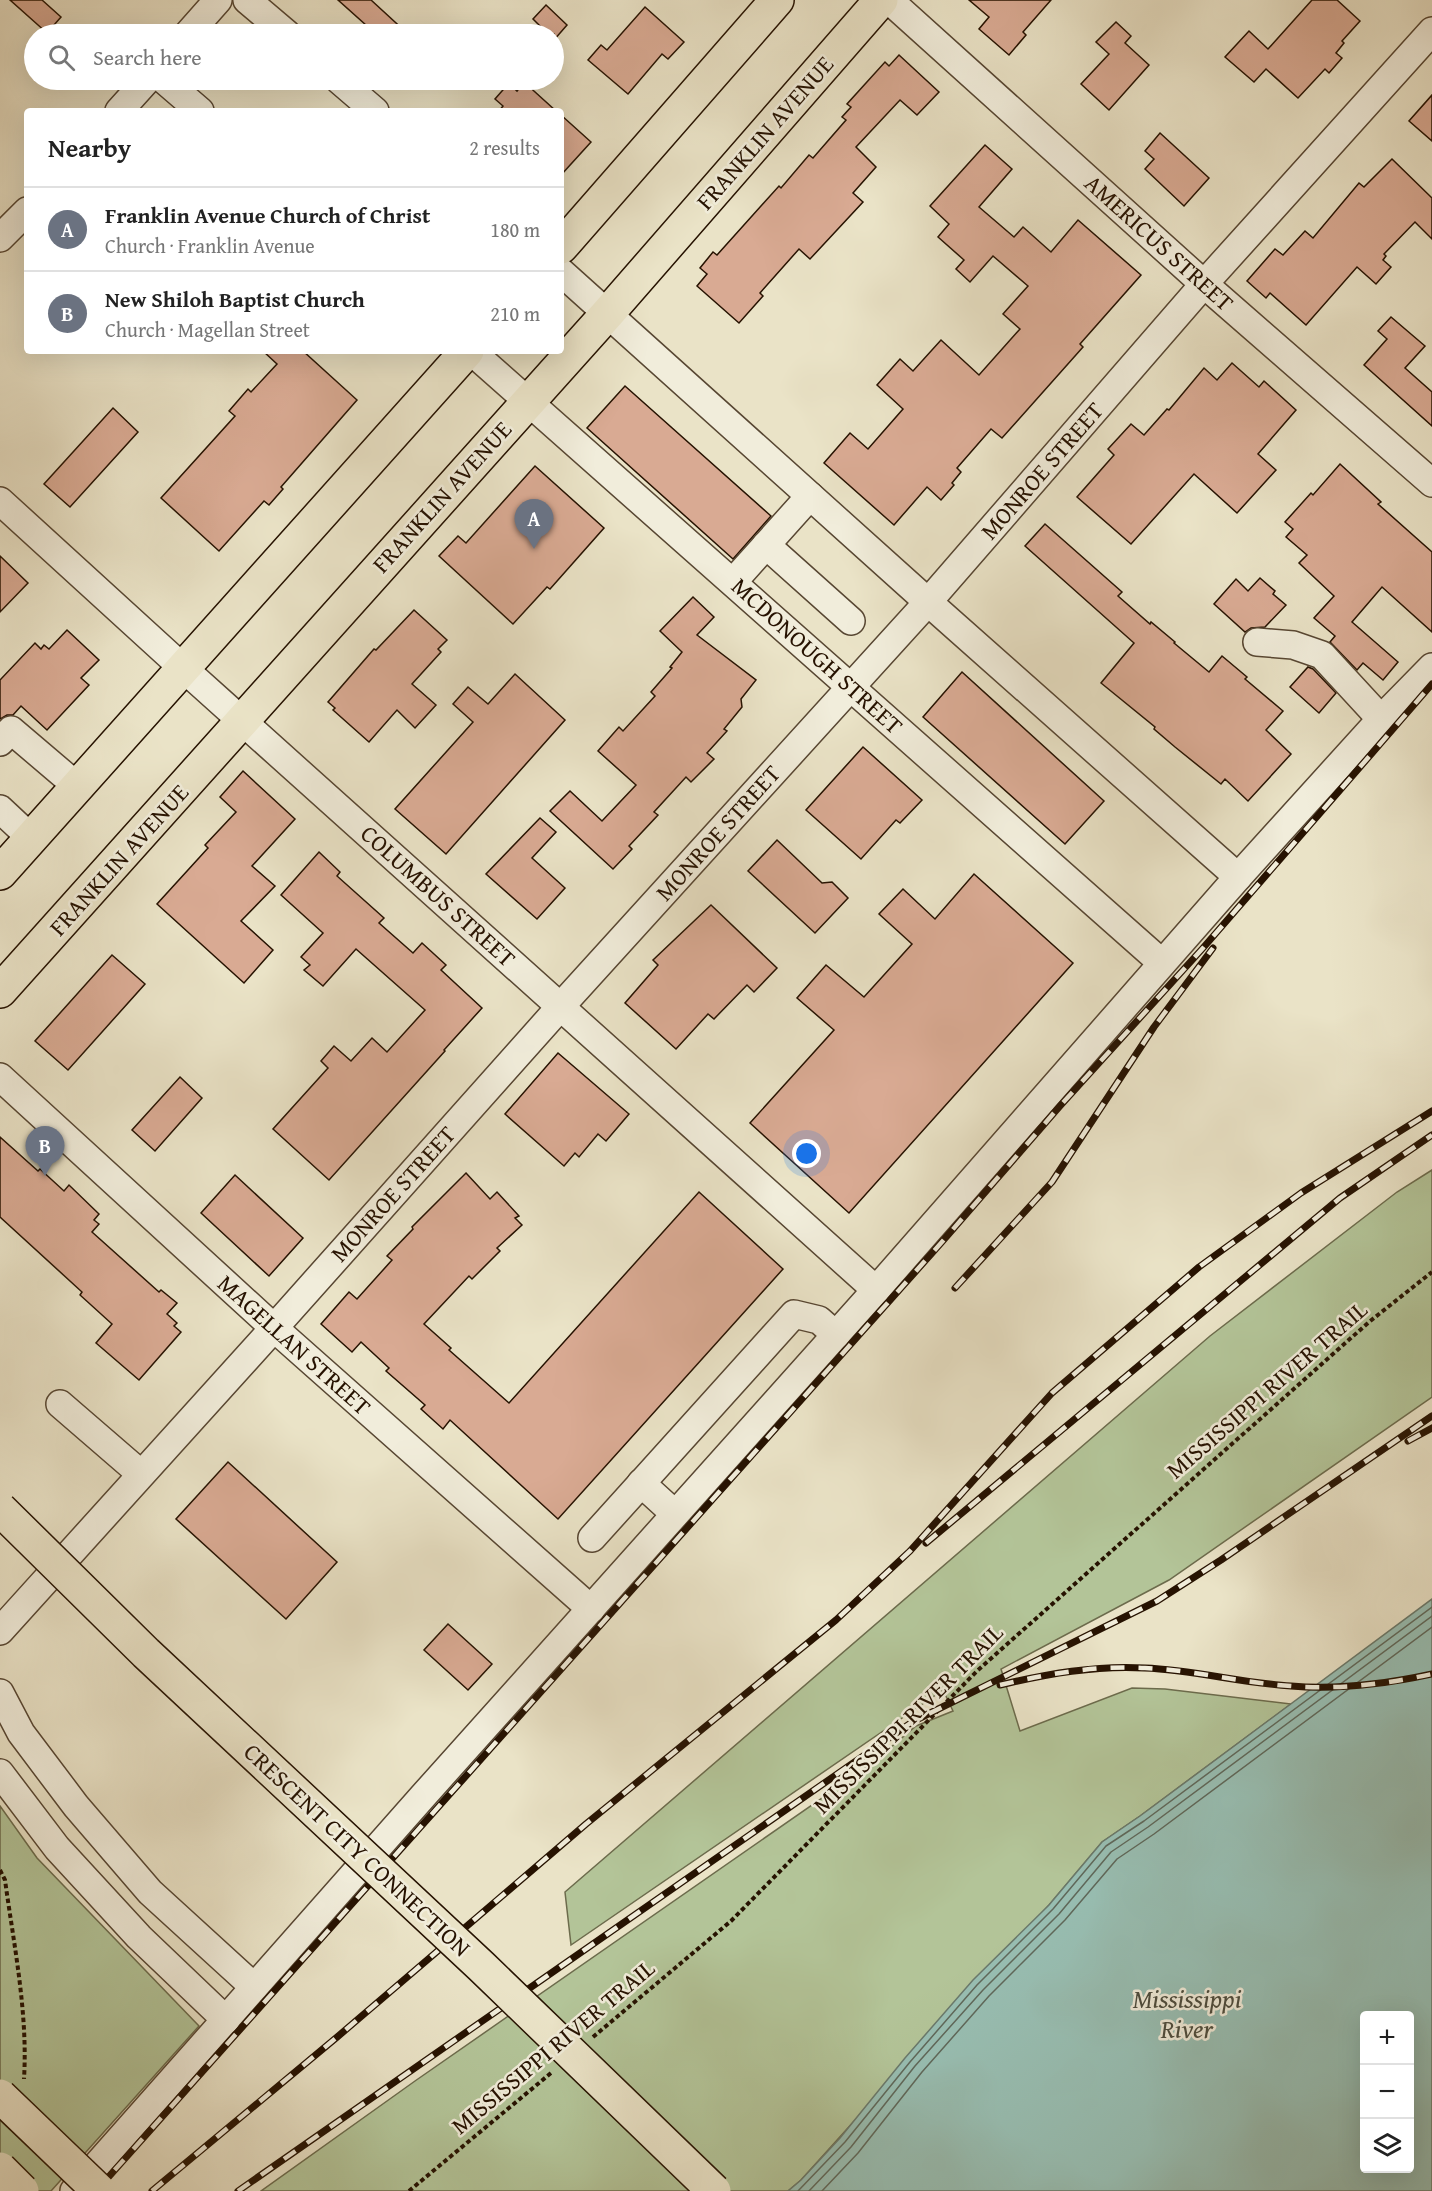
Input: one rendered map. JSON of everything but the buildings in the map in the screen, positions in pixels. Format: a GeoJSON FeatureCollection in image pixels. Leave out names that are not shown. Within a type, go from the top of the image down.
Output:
{"type":"FeatureCollection","features":[{"type":"Feature","properties":{"kind":"main road"},"geometry":{"type":"LineString","coordinates":[[564,244],[777,0]]}},
{"type":"Feature","properties":{"kind":"main road","name":"FRANKLIN AVENUE"},"geometry":{"type":"LineString","coordinates":[[0,991],[608,313],[881,0]]}},
{"type":"Feature","properties":{"kind":"main road"},"geometry":{"type":"LineString","coordinates":[[0,873],[466,354]]}},
{"type":"Feature","properties":{"kind":"main road","name":"CRESCENT CITY CONNECTION"},"geometry":{"type":"LineString","coordinates":[[0,1509],[147,1653],[481,1966],[714,2191]]}},
{"type":"Feature","properties":{"kind":"main road"},"geometry":{"type":"LineString","coordinates":[[12,2088],[99,2191]]}},
{"type":"Feature","properties":{"kind":"main road"},"geometry":{"type":"LineString","coordinates":[[0,2169],[22,2191]]}},
{"type":"Feature","properties":{"kind":"street"},"geometry":{"type":"LineString","coordinates":[[197,24],[218,0]]}},
{"type":"Feature","properties":{"kind":"street"},"geometry":{"type":"LineString","coordinates":[[247,0],[275,24]]}},
{"type":"Feature","properties":{"kind":"street","name":"AMERICUS STREET"},"geometry":{"type":"LineString","coordinates":[[889,0],[1204,284],[1432,483]]}},
{"type":"Feature","properties":{"kind":"street","name":"MONROE STREET"},"geometry":{"type":"LineString","coordinates":[[0,1631],[561,1006],[852,687],[1204,284],[1432,31]]}},
{"type":"Feature","properties":{"kind":"street"},"geometry":{"type":"LineString","coordinates":[[121,108],[138,90]]}},
{"type":"Feature","properties":{"kind":"street"},"geometry":{"type":"LineString","coordinates":[[176,90],[197,108]]}},
{"type":"Feature","properties":{"kind":"street"},"geometry":{"type":"LineString","coordinates":[[351,90],[372,108]]}},
{"type":"Feature","properties":{"kind":"street"},"geometry":{"type":"LineString","coordinates":[[564,275],[1238,877]]}},
{"type":"Feature","properties":{"kind":"street","name":"MCDONOUGH STREET"},"geometry":{"type":"LineString","coordinates":[[473,354],[528,400],[1162,963]]}},
{"type":"Feature","properties":{"kind":"street"},"geometry":{"type":"LineString","coordinates":[[733,582],[810,496]]}},
{"type":"Feature","properties":{"kind":"street","name":"COLUMBUS STREET"},"geometry":{"type":"LineString","coordinates":[[0,501],[876,1290]]}},
{"type":"Feature","properties":{"kind":"street"},"geometry":{"type":"LineString","coordinates":[[766,545],[851,621]]}},
{"type":"Feature","properties":{"kind":"street"},"geometry":{"type":"LineString","coordinates":[[1257,642],[1293,645],[1322,655],[1381,719]]}},
{"type":"Feature","properties":{"kind":"street"},"geometry":{"type":"LineString","coordinates":[[74,2191],[876,1290],[1238,877],[1381,719],[1432,667]]}},
{"type":"Feature","properties":{"kind":"street"},"geometry":{"type":"LineString","coordinates":[[0,742],[11,730],[78,787]]}},
{"type":"Feature","properties":{"kind":"street"},"geometry":{"type":"LineString","coordinates":[[0,809],[31,838]]}},
{"type":"Feature","properties":{"kind":"street","name":"MAGELLAN STREET"},"geometry":{"type":"LineString","coordinates":[[0,1077],[274,1328],[591,1609]]}},
{"type":"Feature","properties":{"kind":"street"},"geometry":{"type":"LineString","coordinates":[[592,1538],[794,1314],[819,1320],[836,1335]]}},
{"type":"Feature","properties":{"kind":"street"},"geometry":{"type":"LineString","coordinates":[[713,1403],[747,1434]]}},
{"type":"Feature","properties":{"kind":"street"},"geometry":{"type":"LineString","coordinates":[[60,1404],[141,1474]]}},
{"type":"Feature","properties":{"kind":"street"},"geometry":{"type":"LineString","coordinates":[[641,1483],[675,1514]]}},
{"type":"Feature","properties":{"kind":"street"},"geometry":{"type":"LineString","coordinates":[[0,1693],[21,1733],[83,1814],[150,1892],[254,1988]]}},
{"type":"Feature","properties":{"kind":"street"},"geometry":{"type":"LineString","coordinates":[[0,1773],[57,1848],[139,1937],[226,2020]]}},
{"type":"Feature","properties":{"kind":"path","name":"MISSISSIPPI RIVER TRAIL"},"geometry":{"type":"LineString","coordinates":[[584,2045],[731,1922],[977,1671],[1360,1330],[1432,1272]]}},
{"type":"Feature","properties":{"kind":"path"},"geometry":{"type":"LineString","coordinates":[[0,1870],[6,1880],[19,1978],[25,2058],[12,2088]]}},
{"type":"Feature","properties":{"kind":"path","name":"MISSISSIPPI RIVER TRAIL"},"geometry":{"type":"LineString","coordinates":[[409,2191],[556,2068]]}},
{"type":"Feature","properties":{"kind":"green space"},"geometry":{"type":"Polygon","coordinates":[[[1432,1170],[1432,1397],[1169,1580],[1001,1669],[1020,1731],[1132,1688],[1165,1689],[1291,1704],[1102,1842],[1049,1905],[801,2180],[788,2191],[261,2191],[415,2081],[871,1764],[916,1726],[953,1711],[943,1690],[571,1945],[565,1892],[1210,1336],[1397,1192],[1432,1170]]]}},
{"type":"Feature","properties":{"kind":"green space"},"geometry":{"type":"Polygon","coordinates":[[[0,1806],[37,1858],[199,2026],[51,2191],[0,2191],[0,1806]]]}},
{"type":"Feature","properties":{"kind":"water","name":"Mississippi River"},"geometry":{"type":"Polygon","coordinates":[[[1432,1599],[1432,2191],[788,2191],[840,2138],[973,1980],[1049,1905],[1102,1842],[1432,1599]]]}},
{"type":"Feature","properties":{"kind":"railway"},"geometry":{"type":"LineString","coordinates":[[96,2191],[1203,948],[1432,684]]}},
{"type":"Feature","properties":{"kind":"railway"},"geometry":{"type":"LineString","coordinates":[[955,1288],[1052,1182],[1154,1027],[1213,948]]}},
{"type":"Feature","properties":{"kind":"railway"},"geometry":{"type":"LineString","coordinates":[[152,2191],[336,2038],[586,1824],[836,1620],[910,1551],[1052,1393],[1199,1267],[1301,1193],[1432,1111]]}},
{"type":"Feature","properties":{"kind":"railway"},"geometry":{"type":"LineString","coordinates":[[926,1543],[1340,1198],[1432,1135]]}},
{"type":"Feature","properties":{"kind":"railway"},"geometry":{"type":"LineString","coordinates":[[238,2191],[912,1722],[1157,1601],[1432,1416]]}},
{"type":"Feature","properties":{"kind":"railway"},"geometry":{"type":"LineString","coordinates":[[1408,1441],[1432,1428]]}},
{"type":"Feature","properties":{"kind":"railway"},"geometry":{"type":"LineString","coordinates":[[1000,1685],[1054,1674],[1127,1667],[1182,1671],[1309,1687],[1362,1685],[1432,1674]]}},
{"type":"Feature","properties":{"kind":"place","name":"Franklin Avenue Church of Christ"},"geometry":{"type":"Point","coordinates":[534,549]}},
{"type":"Feature","properties":{"kind":"place","name":"New Shiloh Baptist Church"},"geometry":{"type":"Point","coordinates":[45,1176]}}]}
